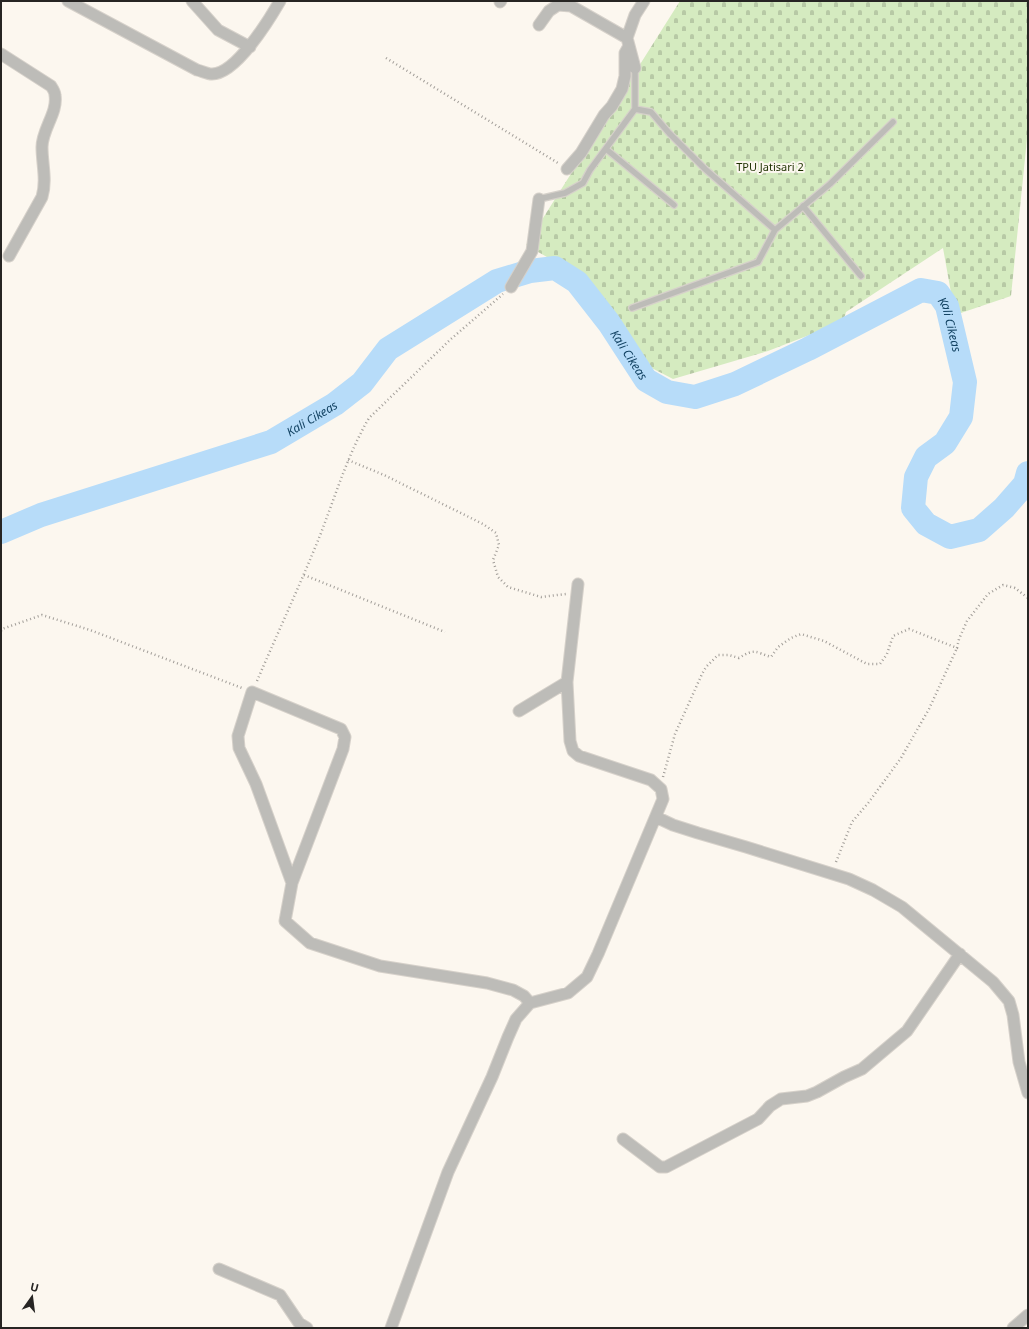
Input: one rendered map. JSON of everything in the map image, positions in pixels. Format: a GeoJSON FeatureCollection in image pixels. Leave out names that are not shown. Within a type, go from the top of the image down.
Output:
{"type":"FeatureCollection","features":[{"type":"Feature","properties":{"kind":"street"},"geometry":{"type":"LineString","coordinates":[[68,1],[197,70],[212,74],[225,70],[250,46],[280,1]]}},
{"type":"Feature","properties":{"kind":"street"},"geometry":{"type":"LineString","coordinates":[[192,1],[218,30],[250,46]]}},
{"type":"Feature","properties":{"kind":"street"},"geometry":{"type":"LineString","coordinates":[[566,169],[581,153],[622,89],[625,76],[625,53],[635,15],[644,1]]}},
{"type":"Feature","properties":{"kind":"street"},"geometry":{"type":"LineString","coordinates":[[539,25],[549,11],[558,5],[571,6],[628,42],[635,68]]}},
{"type":"Feature","properties":{"kind":"street"},"geometry":{"type":"LineString","coordinates":[[1,54],[52,86],[55,95],[54,109],[42,147],[45,189],[9,256]]}},
{"type":"Feature","properties":{"kind":"street"},"geometry":{"type":"LineString","coordinates":[[511,287],[532,251],[539,199]]}},
{"type":"Feature","properties":{"kind":"street"},"geometry":{"type":"LineString","coordinates":[[391,1328],[448,1172],[492,1076],[516,1018],[530,1003],[568,993],[587,977],[663,799],[661,789],[651,780],[579,756],[573,751],[570,741],[567,682],[577,588]]}},
{"type":"Feature","properties":{"kind":"street"},"geometry":{"type":"LineString","coordinates":[[519,711],[567,682]]}},
{"type":"Feature","properties":{"kind":"street"},"geometry":{"type":"LineString","coordinates":[[292,884],[256,784],[239,748],[238,736],[252,692],[341,729],[344,737],[343,750],[292,884],[285,921],[310,943],[380,966],[487,983],[513,990],[524,996],[530,1003]]}},
{"type":"Feature","properties":{"kind":"street"},"geometry":{"type":"LineString","coordinates":[[656,817],[673,825],[831,873],[873,890],[902,907],[993,982],[1009,1001],[1013,1015],[1019,1062],[1028,1093]]}},
{"type":"Feature","properties":{"kind":"street"},"geometry":{"type":"LineString","coordinates":[[623,1139],[660,1167],[666,1167],[758,1119],[770,1106],[781,1099],[807,1096],[862,1069],[907,1031],[960,954]]}},
{"type":"Feature","properties":{"kind":"street"},"geometry":{"type":"LineString","coordinates":[[219,1269],[280,1295],[299,1323],[307,1328]]}},
{"type":"Feature","properties":{"kind":"street"},"geometry":{"type":"LineString","coordinates":[[1013,1328],[1028,1315]]}},
{"type":"Feature","properties":{"kind":"lane"},"geometry":{"type":"LineString","coordinates":[[539,199],[565,193],[583,183],[635,109],[635,68]]}},
{"type":"Feature","properties":{"kind":"lane"},"geometry":{"type":"LineString","coordinates":[[635,109],[651,112],[669,133],[705,169],[775,230]]}},
{"type":"Feature","properties":{"kind":"lane"},"geometry":{"type":"LineString","coordinates":[[632,308],[758,262],[775,230],[830,184],[893,122]]}},
{"type":"Feature","properties":{"kind":"lane"},"geometry":{"type":"LineString","coordinates":[[606,149],[674,205]]}},
{"type":"Feature","properties":{"kind":"lane"},"geometry":{"type":"LineString","coordinates":[[803,206],[861,276]]}},
{"type":"Feature","properties":{"kind":"path"},"geometry":{"type":"LineString","coordinates":[[386,58],[566,169]]}},
{"type":"Feature","properties":{"kind":"path"},"geometry":{"type":"LineString","coordinates":[[1,631],[2,629],[42,615],[90,630],[252,692],[304,575],[348,460],[360,433],[369,418],[451,339],[511,287]]}},
{"type":"Feature","properties":{"kind":"path"},"geometry":{"type":"LineString","coordinates":[[348,460],[373,470],[483,524],[496,533],[499,545],[492,560],[498,577],[508,587],[541,596],[577,588]]}},
{"type":"Feature","properties":{"kind":"path"},"geometry":{"type":"LineString","coordinates":[[304,575],[445,632]]}},
{"type":"Feature","properties":{"kind":"path"},"geometry":{"type":"LineString","coordinates":[[831,873],[852,822],[869,802],[901,758],[929,708],[957,648],[959,639],[967,621],[988,594],[1003,585],[1015,588],[1028,598]]}},
{"type":"Feature","properties":{"kind":"path"},"geometry":{"type":"LineString","coordinates":[[659,787],[670,755],[675,734],[702,674],[706,667],[718,655],[729,655],[739,658],[755,651],[771,657],[778,647],[791,638],[801,634],[824,641],[866,664],[880,664],[887,654],[893,636],[910,629],[957,648]]}},
{"type":"Feature","properties":{"kind":"green space","name":"TPU Jatisari 2"},"geometry":{"type":"Polygon","coordinates":[[[680,1],[1028,1],[1028,129],[1011,296],[955,315],[943,248],[846,312],[843,322],[768,351],[673,379],[642,363],[587,280],[526,245],[680,1]]]}},
{"type":"Feature","properties":{"kind":"waterway","name":"Kali Cikeas"},"geometry":{"type":"LineString","coordinates":[[1,532],[41,515],[271,442],[335,404],[362,383],[388,349],[497,281],[530,271],[555,268],[577,282],[609,323],[646,380],[667,392],[695,397],[735,384],[808,349],[921,290],[938,293],[947,306],[965,382],[961,417],[945,443],[926,457],[916,477],[913,508],[926,524],[950,537],[979,530],[1004,508],[1025,484],[1028,473]]}}]}
